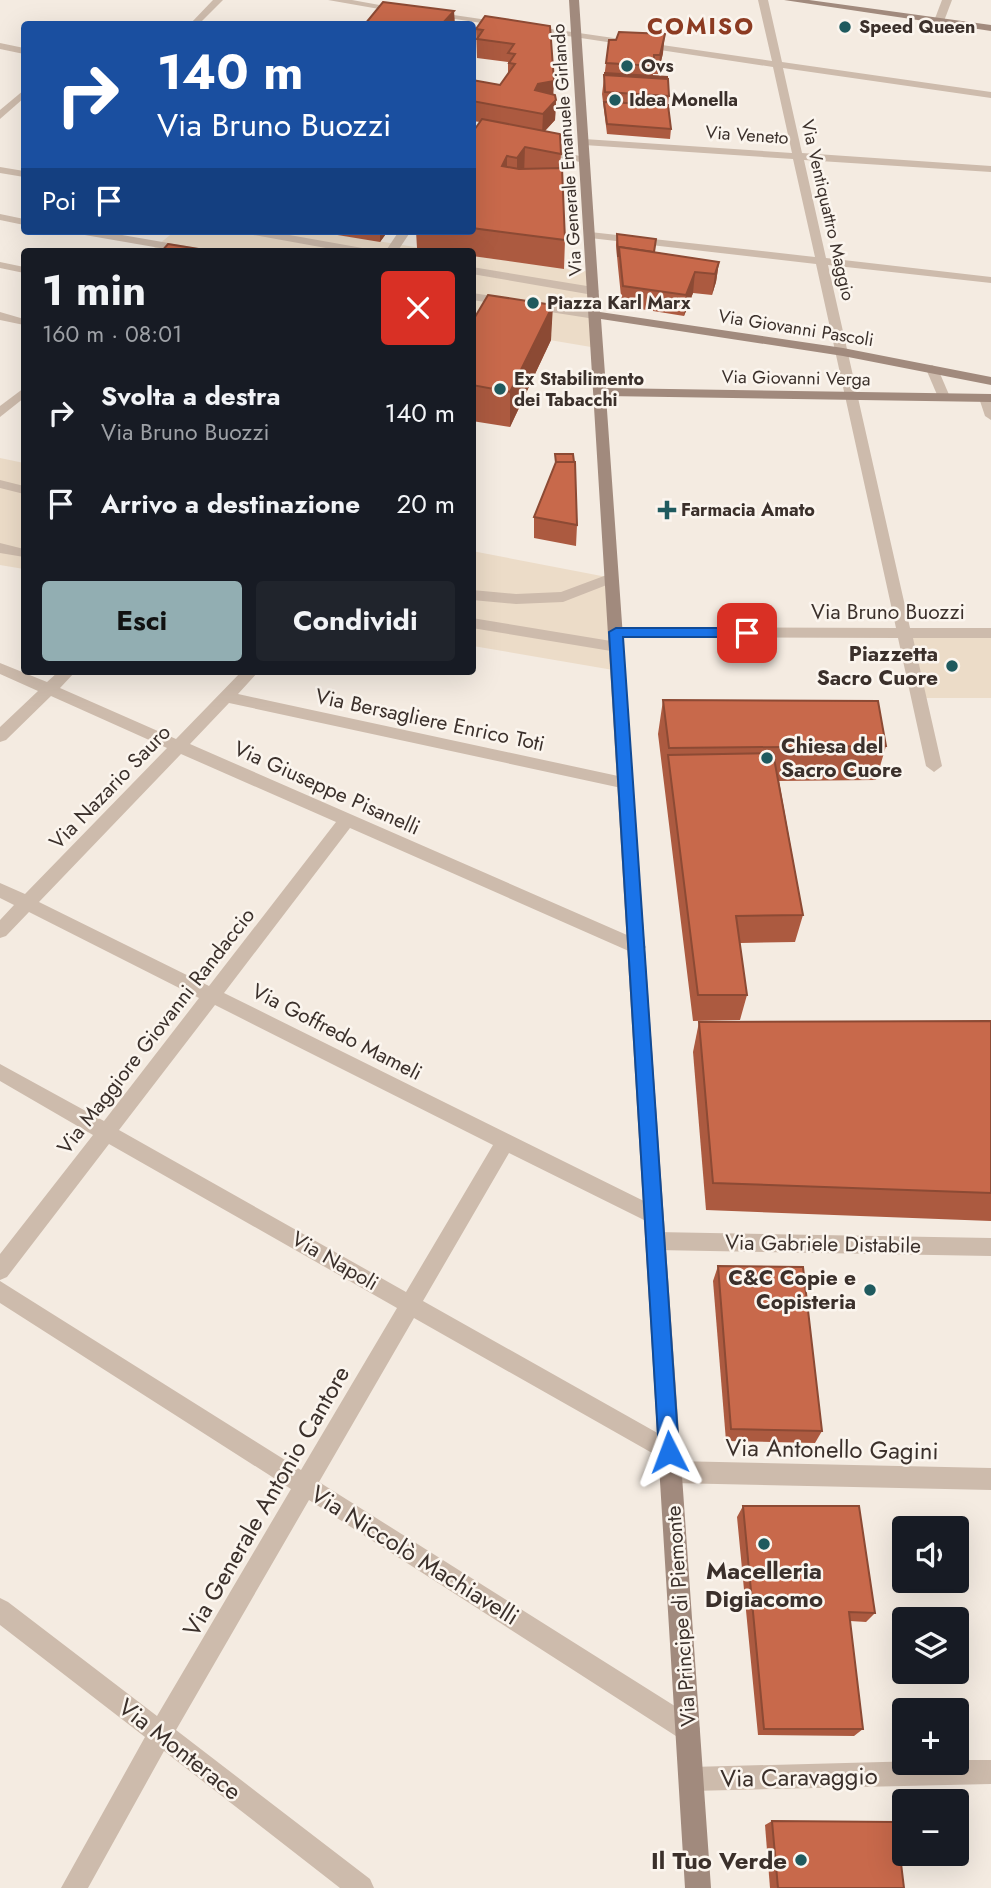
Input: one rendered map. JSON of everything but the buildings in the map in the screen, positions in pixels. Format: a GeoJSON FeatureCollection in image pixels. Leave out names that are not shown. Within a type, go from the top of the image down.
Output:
{"type":"FeatureCollection","features":[{"type":"Feature","properties":{"kind":"main road","name":"Via Generale Emanuele Girlando"},"geometry":{"type":"LineString","coordinates":[[574,0],[616,639]]}},
{"type":"Feature","properties":{"kind":"main road"},"geometry":{"type":"LineString","coordinates":[[789,0],[991,28]]}},
{"type":"Feature","properties":{"kind":"main road","name":"Via Giovanni Pascoli"},"geometry":{"type":"LineString","coordinates":[[595,316],[843,352],[991,381]]}},
{"type":"Feature","properties":{"kind":"main road","name":"Via Giovanni Verga"},"geometry":{"type":"LineString","coordinates":[[601,392],[988,398]]}},
{"type":"Feature","properties":{"kind":"main road","name":"Via Principe di Piemonte"},"geometry":{"type":"LineString","coordinates":[[616,639],[698,1888]]}},
{"type":"Feature","properties":{"kind":"street"},"geometry":{"type":"LineString","coordinates":[[197,21],[218,0]]}},
{"type":"Feature","properties":{"kind":"street"},"geometry":{"type":"LineString","coordinates":[[333,0],[408,11]]}},
{"type":"Feature","properties":{"kind":"street","name":"Via Ventiquattro Maggio"},"geometry":{"type":"LineString","coordinates":[[763,0],[854,397],[934,766]]}},
{"type":"Feature","properties":{"kind":"street"},"geometry":{"type":"LineString","coordinates":[[939,21],[947,0]]}},
{"type":"Feature","properties":{"kind":"street"},"geometry":{"type":"LineString","coordinates":[[374,16],[382,7]]}},
{"type":"Feature","properties":{"kind":"street"},"geometry":{"type":"LineString","coordinates":[[421,13],[991,95]]}},
{"type":"Feature","properties":{"kind":"street"},"geometry":{"type":"LineString","coordinates":[[1,47],[21,50]]}},
{"type":"Feature","properties":{"kind":"street"},"geometry":{"type":"LineString","coordinates":[[0,116],[21,96]]}},
{"type":"Feature","properties":{"kind":"street","name":"Via Veneto"},"geometry":{"type":"LineString","coordinates":[[584,142],[991,169]]}},
{"type":"Feature","properties":{"kind":"street"},"geometry":{"type":"LineString","coordinates":[[522,148],[585,160]]}},
{"type":"Feature","properties":{"kind":"street"},"geometry":{"type":"LineString","coordinates":[[0,170],[21,174]]}},
{"type":"Feature","properties":{"kind":"street"},"geometry":{"type":"LineString","coordinates":[[0,218],[21,222]]}},
{"type":"Feature","properties":{"kind":"street"},"geometry":{"type":"LineString","coordinates":[[96,235],[153,248],[170,235]]}},
{"type":"Feature","properties":{"kind":"street"},"geometry":{"type":"LineString","coordinates":[[271,235],[345,248]]}},
{"type":"Feature","properties":{"kind":"street"},"geometry":{"type":"LineString","coordinates":[[590,235],[991,279]]}},
{"type":"Feature","properties":{"kind":"street"},"geometry":{"type":"LineString","coordinates":[[0,265],[21,269]]}},
{"type":"Feature","properties":{"kind":"street"},"geometry":{"type":"LineString","coordinates":[[476,271],[593,291]]}},
{"type":"Feature","properties":{"kind":"street"},"geometry":{"type":"LineString","coordinates":[[476,297],[595,316]]}},
{"type":"Feature","properties":{"kind":"street"},"geometry":{"type":"LineString","coordinates":[[0,316],[21,321]]}},
{"type":"Feature","properties":{"kind":"street"},"geometry":{"type":"LineString","coordinates":[[932,369],[944,397]]}},
{"type":"Feature","properties":{"kind":"street"},"geometry":{"type":"LineString","coordinates":[[0,413],[21,395]]}},
{"type":"Feature","properties":{"kind":"street"},"geometry":{"type":"LineString","coordinates":[[0,397],[14,402]]}},
{"type":"Feature","properties":{"kind":"street"},"geometry":{"type":"LineString","coordinates":[[988,398],[991,416]]}},
{"type":"Feature","properties":{"kind":"street"},"geometry":{"type":"LineString","coordinates":[[0,484],[21,489]]}},
{"type":"Feature","properties":{"kind":"street"},"geometry":{"type":"LineString","coordinates":[[476,595],[516,599],[563,597],[612,578]]}},
{"type":"Feature","properties":{"kind":"street","name":"Via Bruno Buozzi"},"geometry":{"type":"LineString","coordinates":[[476,623],[616,639],[991,633]]}},
{"type":"Feature","properties":{"kind":"street","name":"Via Giuseppe Pisanelli"},"geometry":{"type":"LineString","coordinates":[[0,668],[637,947]]}},
{"type":"Feature","properties":{"kind":"street"},"geometry":{"type":"LineString","coordinates":[[0,736],[64,675]]}},
{"type":"Feature","properties":{"kind":"street","name":"Via Nazario Sauro"},"geometry":{"type":"LineString","coordinates":[[0,931],[247,675]]}},
{"type":"Feature","properties":{"kind":"street","name":"Via Bersagliere Enrico Toti"},"geometry":{"type":"LineString","coordinates":[[226,697],[626,783]]}},
{"type":"Feature","properties":{"kind":"street","name":"Via Maggiore Giovanni Randaccio"},"geometry":{"type":"LineString","coordinates":[[0,1270],[347,820]]}},
{"type":"Feature","properties":{"kind":"street","name":"Via Goffredo Mameli"},"geometry":{"type":"LineString","coordinates":[[0,890],[653,1215]]}},
{"type":"Feature","properties":{"kind":"street","name":"Via Napoli"},"geometry":{"type":"LineString","coordinates":[[0,1072],[411,1305],[670,1462]]}},
{"type":"Feature","properties":{"kind":"street","name":"Via Generale Antonio Cantore"},"geometry":{"type":"LineString","coordinates":[[74,1888],[160,1734],[505,1142]]}},
{"type":"Feature","properties":{"kind":"street","name":"Via Gabriele Distabile"},"geometry":{"type":"LineString","coordinates":[[656,1241],[991,1247]]}},
{"type":"Feature","properties":{"kind":"street","name":"Via Niccolò Machiavelli"},"geometry":{"type":"LineString","coordinates":[[0,1291],[688,1729]]}},
{"type":"Feature","properties":{"kind":"street","name":"Via Antonello Gagini"},"geometry":{"type":"LineString","coordinates":[[670,1462],[991,1479]]}},
{"type":"Feature","properties":{"kind":"street","name":"Via Monterace"},"geometry":{"type":"LineString","coordinates":[[0,1610],[360,1888]]}},
{"type":"Feature","properties":{"kind":"street","name":"Via Caravaggio"},"geometry":{"type":"LineString","coordinates":[[691,1779],[991,1772]]}},
{"type":"Feature","properties":{"kind":"shaded area"},"geometry":{"type":"Polygon","coordinates":[[[170,235],[339,235],[421,248],[154,248],[170,235]]]}},
{"type":"Feature","properties":{"kind":"shaded area","name":"Piazza Karl Marx"},"geometry":{"type":"Polygon","coordinates":[[[476,257],[592,272],[597,348],[476,328],[476,257]]]}},
{"type":"Feature","properties":{"kind":"shaded area"},"geometry":{"type":"Polygon","coordinates":[[[0,458],[21,462],[21,568],[0,565],[0,458]]]}},
{"type":"Feature","properties":{"kind":"shaded area"},"geometry":{"type":"Polygon","coordinates":[[[476,552],[612,578],[619,671],[476,647],[476,552]]]}},
{"type":"Feature","properties":{"kind":"shaded area","name":"Piazzetta Sacro Cuore"},"geometry":{"type":"Polygon","coordinates":[[[905,633],[991,633],[991,698],[921,698],[905,633]]]}},
{"type":"Feature","properties":{"kind":"place","name":"Speed Queen"},"geometry":{"type":"Point","coordinates":[845,27]}},
{"type":"Feature","properties":{"kind":"place","name":"Ovs"},"geometry":{"type":"Point","coordinates":[627,66]}},
{"type":"Feature","properties":{"kind":"place","name":"Idea Monella"},"geometry":{"type":"Point","coordinates":[615,100]}},
{"type":"Feature","properties":{"kind":"place","name":"Piazza Karl Marx"},"geometry":{"type":"Point","coordinates":[533,303]}},
{"type":"Feature","properties":{"kind":"place","name":"Ex Stabilimento dei Tabacchi"},"geometry":{"type":"Point","coordinates":[500,389]}},
{"type":"Feature","properties":{"kind":"place","name":"Farmacia Amato"},"geometry":{"type":"Point","coordinates":[667,510]}},
{"type":"Feature","properties":{"kind":"place","name":"Piazzetta Sacro Cuore"},"geometry":{"type":"Point","coordinates":[952,666]}},
{"type":"Feature","properties":{"kind":"place","name":"Chiesa del Sacro Cuore"},"geometry":{"type":"Point","coordinates":[767,758]}},
{"type":"Feature","properties":{"kind":"place","name":"C&C Copie e Copisteria"},"geometry":{"type":"Point","coordinates":[870,1290]}},
{"type":"Feature","properties":{"kind":"place","name":"Macelleria Digiacomo"},"geometry":{"type":"Point","coordinates":[764,1544]}},
{"type":"Feature","properties":{"kind":"place","name":"Il Tuo Verde"},"geometry":{"type":"Point","coordinates":[801,1860]}},
{"type":"Feature","properties":{"kind":"district","name":"COMISO"},"geometry":{"type":"Point","coordinates":[701,26]}},
{"type":"Feature","properties":{"kind":"route"},"geometry":{"type":"LineString","coordinates":[[669,1452],[616,632],[747,633]]}}]}
